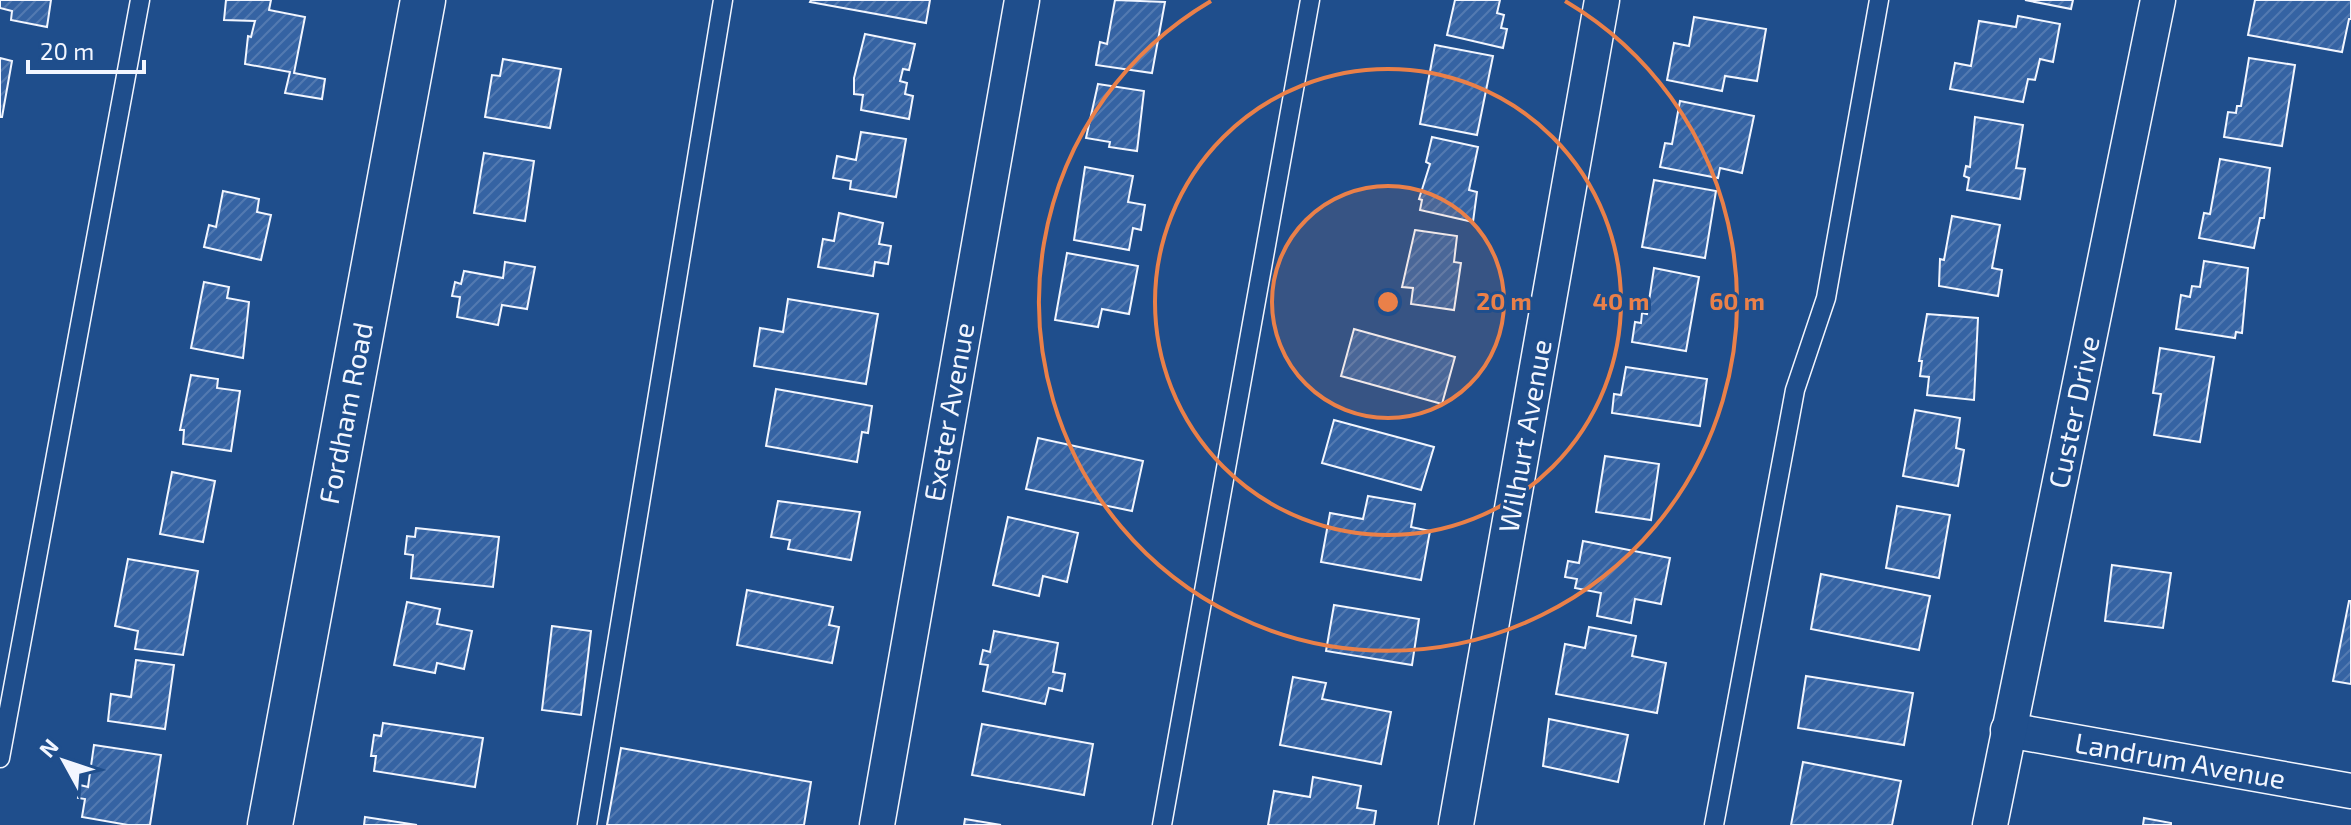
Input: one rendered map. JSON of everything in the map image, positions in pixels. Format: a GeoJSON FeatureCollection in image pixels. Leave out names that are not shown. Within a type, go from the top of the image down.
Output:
{"type":"FeatureCollection","features":[{"type":"Feature","properties":{"kind":"street","name":"Fordham Road"},"geometry":{"type":"LineString","coordinates":[[270,825],[423,0]]}},
{"type":"Feature","properties":{"kind":"street","name":"Exeter Avenue"},"geometry":{"type":"LineString","coordinates":[[877,825],[1022,0]]}},
{"type":"Feature","properties":{"kind":"street","name":"Wilhurt Avenue"},"geometry":{"type":"LineString","coordinates":[[1456,825],[1602,0]]}},
{"type":"Feature","properties":{"kind":"street","name":"Custer Drive"},"geometry":{"type":"LineString","coordinates":[[1990,825],[2158,0]]}},
{"type":"Feature","properties":{"kind":"street","name":"Landrum Avenue"},"geometry":{"type":"LineString","coordinates":[[2008,730],[2351,791]]}},
{"type":"Feature","properties":{"kind":"lane"},"geometry":{"type":"LineString","coordinates":[[0,758],[140,0]]}},
{"type":"Feature","properties":{"kind":"lane"},"geometry":{"type":"LineString","coordinates":[[587,825],[723,0]]}},
{"type":"Feature","properties":{"kind":"lane"},"geometry":{"type":"LineString","coordinates":[[1162,825],[1310,0]]}},
{"type":"Feature","properties":{"kind":"lane"},"geometry":{"type":"LineString","coordinates":[[1714,825],[1795,390],[1826,298],[1879,0]]}},
{"type":"Feature","properties":{"kind":"building"},"geometry":{"type":"Polygon","coordinates":[[[0,0],[51,0],[47,27],[11,20],[12,11],[0,8],[0,0]]]}},
{"type":"Feature","properties":{"kind":"building"},"geometry":{"type":"Polygon","coordinates":[[[226,0],[271,0],[269,10],[305,17],[294,73],[325,79],[322,99],[285,93],[290,72],[245,64],[248,36],[251,37],[255,21],[224,20],[226,0]]]}},
{"type":"Feature","properties":{"kind":"building"},"geometry":{"type":"Polygon","coordinates":[[[811,0],[930,0],[926,23],[811,0]]]}},
{"type":"Feature","properties":{"kind":"building"},"geometry":{"type":"Polygon","coordinates":[[[1115,0],[1165,2],[1152,73],[1096,65],[1100,42],[1107,44],[1115,0]]]}},
{"type":"Feature","properties":{"kind":"building"},"geometry":{"type":"Polygon","coordinates":[[[1455,0],[1500,0],[1497,13],[1504,15],[1501,28],[1507,29],[1503,48],[1447,35],[1455,0]]]}},
{"type":"Feature","properties":{"kind":"building"},"geometry":{"type":"Polygon","coordinates":[[[2025,0],[2073,0],[2071,9],[2025,0]]]}},
{"type":"Feature","properties":{"kind":"building"},"geometry":{"type":"Polygon","coordinates":[[[2255,0],[2351,0],[2351,19],[2342,52],[2248,35],[2255,0]]]}},
{"type":"Feature","properties":{"kind":"building"},"geometry":{"type":"Polygon","coordinates":[[[2018,16],[2060,24],[2053,62],[2040,59],[2035,80],[2028,79],[2023,102],[1950,89],[1955,63],[1971,66],[1979,21],[2016,27],[2018,16]]]}},
{"type":"Feature","properties":{"kind":"building"},"geometry":{"type":"Polygon","coordinates":[[[1694,17],[1766,29],[1757,81],[1725,76],[1722,91],[1667,80],[1674,43],[1689,46],[1694,17]]]}},
{"type":"Feature","properties":{"kind":"building"},"geometry":{"type":"Polygon","coordinates":[[[865,34],[915,44],[909,70],[903,69],[900,81],[907,83],[905,94],[913,96],[909,119],[861,110],[863,95],[854,94],[854,78],[865,34]]]}},
{"type":"Feature","properties":{"kind":"building"},"geometry":{"type":"Polygon","coordinates":[[[1435,45],[1493,56],[1477,135],[1420,124],[1435,45]]]}},
{"type":"Feature","properties":{"kind":"building"},"geometry":{"type":"Polygon","coordinates":[[[0,58],[12,61],[2,117],[0,117],[0,58]]]}},
{"type":"Feature","properties":{"kind":"building"},"geometry":{"type":"Polygon","coordinates":[[[2249,58],[2295,65],[2282,146],[2224,137],[2228,112],[2236,113],[2237,106],[2241,106],[2249,58]]]}},
{"type":"Feature","properties":{"kind":"building"},"geometry":{"type":"Polygon","coordinates":[[[503,59],[561,69],[550,128],[485,117],[492,75],[500,76],[503,59]]]}},
{"type":"Feature","properties":{"kind":"building"},"geometry":{"type":"Polygon","coordinates":[[[1098,84],[1144,91],[1137,151],[1109,147],[1110,142],[1086,138],[1098,84]]]}},
{"type":"Feature","properties":{"kind":"building"},"geometry":{"type":"Polygon","coordinates":[[[1680,101],[1754,116],[1742,173],[1720,168],[1718,178],[1660,167],[1665,143],[1672,144],[1680,101]]]}},
{"type":"Feature","properties":{"kind":"building"},"geometry":{"type":"Polygon","coordinates":[[[1975,117],[2023,125],[2016,168],[2025,169],[2020,199],[1967,190],[1969,178],[1964,176],[1966,166],[1970,167],[1975,117]]]}},
{"type":"Feature","properties":{"kind":"building"},"geometry":{"type":"Polygon","coordinates":[[[861,132],[906,139],[896,197],[850,189],[851,181],[833,178],[837,156],[856,160],[861,132]]]}},
{"type":"Feature","properties":{"kind":"building"},"geometry":{"type":"Polygon","coordinates":[[[1432,137],[1478,147],[1469,190],[1477,192],[1473,222],[1420,210],[1422,200],[1419,199],[1430,164],[1426,162],[1432,137]]]}},
{"type":"Feature","properties":{"kind":"building"},"geometry":{"type":"Polygon","coordinates":[[[484,153],[534,161],[525,221],[474,213],[484,153]]]}},
{"type":"Feature","properties":{"kind":"building"},"geometry":{"type":"Polygon","coordinates":[[[2220,159],[2270,168],[2264,218],[2260,218],[2254,248],[2199,238],[2204,213],[2210,214],[2220,159]]]}},
{"type":"Feature","properties":{"kind":"building"},"geometry":{"type":"Polygon","coordinates":[[[1085,167],[1133,176],[1128,202],[1145,205],[1141,230],[1133,228],[1129,250],[1074,240],[1085,167]]]}},
{"type":"Feature","properties":{"kind":"building"},"geometry":{"type":"Polygon","coordinates":[[[1654,180],[1716,191],[1705,258],[1642,247],[1654,180]]]}},
{"type":"Feature","properties":{"kind":"building"},"geometry":{"type":"Polygon","coordinates":[[[223,191],[259,199],[257,212],[271,215],[261,260],[204,247],[209,225],[216,227],[223,191]]]}},
{"type":"Feature","properties":{"kind":"building"},"geometry":{"type":"Polygon","coordinates":[[[839,213],[883,223],[879,244],[891,246],[888,264],[875,262],[873,276],[818,267],[823,239],[834,241],[839,213]]]}},
{"type":"Feature","properties":{"kind":"building"},"geometry":{"type":"Polygon","coordinates":[[[1952,216],[2000,225],[1992,268],[2002,270],[1998,296],[1939,286],[1940,259],[1944,260],[1952,216]]]}},
{"type":"Feature","properties":{"kind":"building"},"geometry":{"type":"Polygon","coordinates":[[[1415,230],[1457,236],[1454,262],[1461,263],[1454,310],[1411,304],[1413,288],[1402,287],[1415,230]]]}},
{"type":"Feature","properties":{"kind":"building"},"geometry":{"type":"Polygon","coordinates":[[[1067,253],[1138,266],[1129,314],[1102,309],[1098,327],[1055,320],[1067,253]]]}},
{"type":"Feature","properties":{"kind":"building"},"geometry":{"type":"Polygon","coordinates":[[[2204,261],[2248,268],[2242,333],[2236,332],[2235,338],[2176,329],[2181,295],[2190,297],[2192,286],[2200,287],[2204,261]]]}},
{"type":"Feature","properties":{"kind":"building"},"geometry":{"type":"Polygon","coordinates":[[[505,262],[535,267],[527,309],[502,305],[498,325],[457,317],[460,297],[452,296],[455,282],[461,284],[464,271],[503,278],[505,262]]]}},
{"type":"Feature","properties":{"kind":"building"},"geometry":{"type":"Polygon","coordinates":[[[1654,268],[1699,277],[1686,351],[1632,342],[1635,322],[1641,323],[1642,313],[1647,314],[1654,268]]]}},
{"type":"Feature","properties":{"kind":"building"},"geometry":{"type":"Polygon","coordinates":[[[204,282],[229,287],[227,298],[249,302],[243,358],[191,348],[204,282]]]}},
{"type":"Feature","properties":{"kind":"building"},"geometry":{"type":"Polygon","coordinates":[[[788,299],[878,314],[866,384],[754,366],[760,328],[783,332],[788,299]]]}},
{"type":"Feature","properties":{"kind":"building"},"geometry":{"type":"Polygon","coordinates":[[[1927,314],[1978,318],[1974,400],[1927,395],[1929,377],[1920,376],[1922,361],[1919,361],[1927,314]]]}},
{"type":"Feature","properties":{"kind":"building"},"geometry":{"type":"Polygon","coordinates":[[[1354,329],[1455,357],[1442,404],[1341,376],[1354,329]]]}},
{"type":"Feature","properties":{"kind":"building"},"geometry":{"type":"Polygon","coordinates":[[[2160,348],[2214,357],[2200,442],[2154,435],[2161,394],[2153,393],[2160,348]]]}},
{"type":"Feature","properties":{"kind":"building"},"geometry":{"type":"Polygon","coordinates":[[[1626,367],[1707,379],[1700,426],[1612,413],[1614,394],[1621,395],[1626,367]]]}},
{"type":"Feature","properties":{"kind":"building"},"geometry":{"type":"Polygon","coordinates":[[[191,375],[218,379],[217,388],[240,391],[231,451],[183,444],[184,430],[180,430],[191,375]]]}},
{"type":"Feature","properties":{"kind":"building"},"geometry":{"type":"Polygon","coordinates":[[[776,389],[872,406],[868,433],[862,432],[857,462],[766,446],[776,389]]]}},
{"type":"Feature","properties":{"kind":"building"},"geometry":{"type":"Polygon","coordinates":[[[1915,410],[1960,418],[1956,448],[1964,450],[1958,486],[1903,476],[1915,410]]]}},
{"type":"Feature","properties":{"kind":"building"},"geometry":{"type":"Polygon","coordinates":[[[1334,420],[1434,447],[1421,490],[1322,463],[1334,420]]]}},
{"type":"Feature","properties":{"kind":"building"},"geometry":{"type":"Polygon","coordinates":[[[1038,438],[1143,461],[1132,511],[1026,489],[1038,438]]]}},
{"type":"Feature","properties":{"kind":"building"},"geometry":{"type":"Polygon","coordinates":[[[1605,456],[1659,464],[1651,520],[1596,512],[1605,456]]]}},
{"type":"Feature","properties":{"kind":"building"},"geometry":{"type":"Polygon","coordinates":[[[172,472],[215,481],[203,542],[160,534],[172,472]]]}},
{"type":"Feature","properties":{"kind":"building"},"geometry":{"type":"Polygon","coordinates":[[[1368,496],[1415,504],[1411,527],[1430,531],[1421,580],[1321,562],[1330,513],[1363,519],[1368,496]]]}},
{"type":"Feature","properties":{"kind":"building"},"geometry":{"type":"Polygon","coordinates":[[[778,501],[860,512],[851,560],[788,549],[790,540],[771,537],[778,501]]]}},
{"type":"Feature","properties":{"kind":"building"},"geometry":{"type":"Polygon","coordinates":[[[1897,506],[1950,515],[1939,578],[1886,568],[1897,506]]]}},
{"type":"Feature","properties":{"kind":"building"},"geometry":{"type":"Polygon","coordinates":[[[1008,517],[1078,533],[1067,582],[1043,576],[1039,596],[993,585],[1008,517]]]}},
{"type":"Feature","properties":{"kind":"building"},"geometry":{"type":"Polygon","coordinates":[[[416,528],[499,537],[493,587],[411,578],[413,555],[405,554],[407,536],[415,537],[416,528]]]}},
{"type":"Feature","properties":{"kind":"building"},"geometry":{"type":"Polygon","coordinates":[[[1583,541],[1670,558],[1661,604],[1635,599],[1631,623],[1597,616],[1601,593],[1575,588],[1577,579],[1565,577],[1568,561],[1579,563],[1583,541]]]}},
{"type":"Feature","properties":{"kind":"building"},"geometry":{"type":"Polygon","coordinates":[[[128,559],[198,571],[183,655],[135,649],[138,631],[115,626],[128,559]]]}},
{"type":"Feature","properties":{"kind":"building"},"geometry":{"type":"Polygon","coordinates":[[[2112,565],[2171,573],[2163,628],[2105,621],[2112,565]]]}},
{"type":"Feature","properties":{"kind":"building"},"geometry":{"type":"Polygon","coordinates":[[[1821,574],[1930,596],[1919,650],[1811,629],[1821,574]]]}},
{"type":"Feature","properties":{"kind":"building"},"geometry":{"type":"Polygon","coordinates":[[[747,590],[833,607],[829,625],[839,627],[832,663],[737,645],[747,590]]]}},
{"type":"Feature","properties":{"kind":"building"},"geometry":{"type":"Polygon","coordinates":[[[2351,601],[2351,684],[2333,681],[2351,601]]]}},
{"type":"Feature","properties":{"kind":"building"},"geometry":{"type":"Polygon","coordinates":[[[407,602],[440,609],[437,624],[472,631],[464,669],[437,663],[435,673],[394,665],[407,602]]]}},
{"type":"Feature","properties":{"kind":"building"},"geometry":{"type":"Polygon","coordinates":[[[1334,605],[1419,619],[1412,665],[1326,651],[1334,605]]]}},
{"type":"Feature","properties":{"kind":"building"},"geometry":{"type":"Polygon","coordinates":[[[552,626],[591,631],[581,715],[542,710],[552,626]]]}},
{"type":"Feature","properties":{"kind":"building"},"geometry":{"type":"Polygon","coordinates":[[[1589,627],[1636,636],[1632,656],[1666,663],[1657,713],[1556,694],[1565,644],[1585,648],[1589,627]]]}},
{"type":"Feature","properties":{"kind":"building"},"geometry":{"type":"Polygon","coordinates":[[[994,631],[1058,643],[1053,672],[1065,674],[1062,691],[1049,688],[1045,704],[983,691],[988,665],[980,664],[983,650],[990,652],[994,631]]]}},
{"type":"Feature","properties":{"kind":"building"},"geometry":{"type":"Polygon","coordinates":[[[136,660],[174,665],[165,729],[108,721],[111,694],[131,697],[136,660]]]}},
{"type":"Feature","properties":{"kind":"building"},"geometry":{"type":"Polygon","coordinates":[[[1806,676],[1913,693],[1904,745],[1798,728],[1806,676]]]}},
{"type":"Feature","properties":{"kind":"building"},"geometry":{"type":"Polygon","coordinates":[[[1293,677],[1326,683],[1322,699],[1391,712],[1381,764],[1280,745],[1293,677]]]}},
{"type":"Feature","properties":{"kind":"building"},"geometry":{"type":"Polygon","coordinates":[[[1549,719],[1628,735],[1618,782],[1543,766],[1549,719]]]}},
{"type":"Feature","properties":{"kind":"building"},"geometry":{"type":"Polygon","coordinates":[[[383,723],[483,738],[475,787],[374,771],[376,756],[371,756],[374,735],[381,736],[383,723]]]}},
{"type":"Feature","properties":{"kind":"building"},"geometry":{"type":"Polygon","coordinates":[[[982,724],[1093,744],[1084,795],[972,775],[982,724]]]}},
{"type":"Feature","properties":{"kind":"building"},"geometry":{"type":"Polygon","coordinates":[[[94,745],[161,755],[150,825],[128,825],[82,817],[85,799],[78,798],[80,785],[88,787],[94,745]]]}},
{"type":"Feature","properties":{"kind":"building"},"geometry":{"type":"Polygon","coordinates":[[[621,748],[811,782],[804,825],[607,825],[621,748]]]}},
{"type":"Feature","properties":{"kind":"building"},"geometry":{"type":"Polygon","coordinates":[[[1803,762],[1901,781],[1892,825],[1791,825],[1803,762]]]}},
{"type":"Feature","properties":{"kind":"building"},"geometry":{"type":"Polygon","coordinates":[[[1313,777],[1361,786],[1357,808],[1376,811],[1374,825],[1268,825],[1274,791],[1310,797],[1313,777]]]}},
{"type":"Feature","properties":{"kind":"building"},"geometry":{"type":"Polygon","coordinates":[[[365,817],[417,825],[364,825],[365,817]]]}},
{"type":"Feature","properties":{"kind":"building"},"geometry":{"type":"Polygon","coordinates":[[[2144,818],[2171,823],[2171,825],[2143,825],[2144,818]]]}},
{"type":"Feature","properties":{"kind":"building"},"geometry":{"type":"Polygon","coordinates":[[[965,819],[1001,825],[964,825],[965,819]]]}}]}
